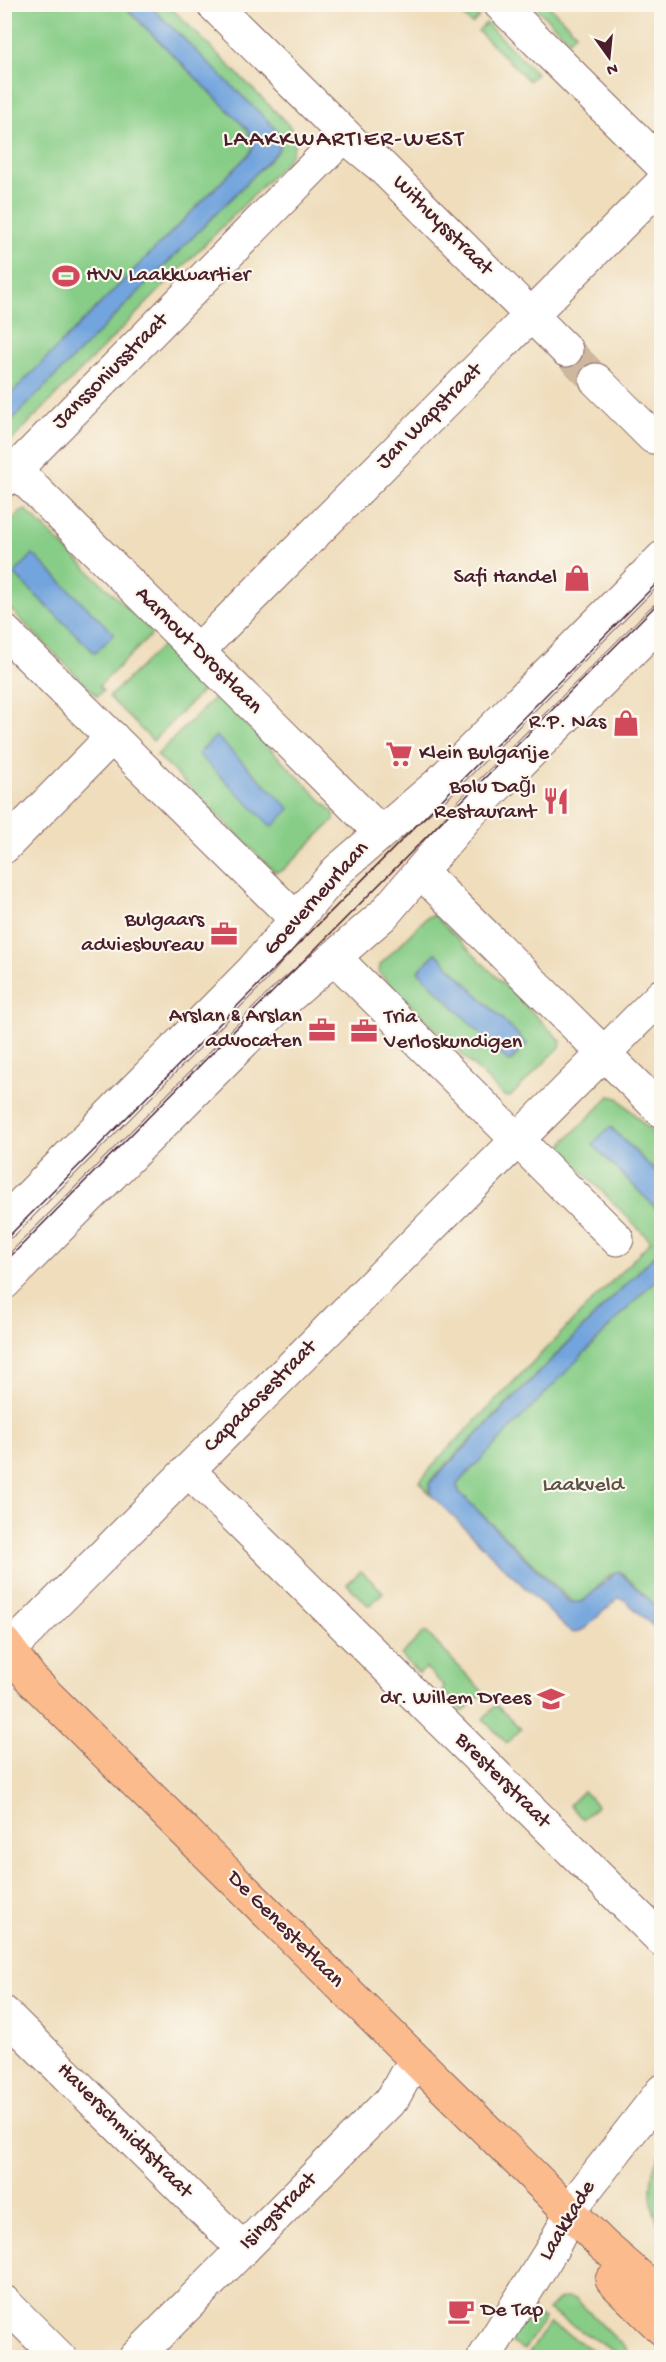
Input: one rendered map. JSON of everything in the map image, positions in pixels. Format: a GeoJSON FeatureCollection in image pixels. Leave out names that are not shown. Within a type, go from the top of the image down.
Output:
{"type":"FeatureCollection","features":[{"type":"Feature","properties":{"kind":"main road","name":"De Genestetlaan"},"geometry":{"type":"LineString","coordinates":[[6,1657],[32,1680],[412,2070],[560,2232]]}},
{"type":"Feature","properties":{"kind":"main road"},"geometry":{"type":"LineString","coordinates":[[560,2232],[617,2258],[662,2296]]}},
{"type":"Feature","properties":{"kind":"main road"},"geometry":{"type":"LineString","coordinates":[[560,2232],[662,2329]]}},
{"type":"Feature","properties":{"kind":"street","name":"Withuysstraat"},"geometry":{"type":"LineString","coordinates":[[213,4],[345,135],[381,166],[566,351]]}},
{"type":"Feature","properties":{"kind":"street"},"geometry":{"type":"LineString","coordinates":[[500,4],[662,165]]}},
{"type":"Feature","properties":{"kind":"street","name":"Janssoniusstraat"},"geometry":{"type":"LineString","coordinates":[[10,475],[345,135]]}},
{"type":"Feature","properties":{"kind":"street","name":"Jan Wapstraat"},"geometry":{"type":"LineString","coordinates":[[198,651],[662,183]]}},
{"type":"Feature","properties":{"kind":"street"},"geometry":{"type":"LineString","coordinates":[[596,380],[654,436]]}},
{"type":"Feature","properties":{"kind":"street","name":"Aarnout Drostlaan"},"geometry":{"type":"LineString","coordinates":[[10,475],[198,651],[380,832]]}},
{"type":"Feature","properties":{"kind":"street","name":"Goeverneurlaan"},"geometry":{"type":"LineString","coordinates":[[4,1222],[253,970],[338,870],[437,785],[662,558]]}},
{"type":"Feature","properties":{"kind":"street","name":"Goeverneurlaan"},"geometry":{"type":"LineString","coordinates":[[4,1283],[285,1000],[383,915],[469,814],[662,620]]}},
{"type":"Feature","properties":{"kind":"street"},"geometry":{"type":"LineString","coordinates":[[4,631],[295,918]]}},
{"type":"Feature","properties":{"kind":"street"},"geometry":{"type":"LineString","coordinates":[[4,848],[112,737]]}},
{"type":"Feature","properties":{"kind":"street"},"geometry":{"type":"LineString","coordinates":[[421,872],[662,1111]]}},
{"type":"Feature","properties":{"kind":"street"},"geometry":{"type":"LineString","coordinates":[[335,958],[617,1239]]}},
{"type":"Feature","properties":{"kind":"street","name":"Capadosestraat"},"geometry":{"type":"LineString","coordinates":[[6,1657],[188,1470],[662,994]]}},
{"type":"Feature","properties":{"kind":"street","name":"Bresterstraat"},"geometry":{"type":"LineString","coordinates":[[188,1470],[662,1940]]}},
{"type":"Feature","properties":{"kind":"street","name":"Haverschmidtstraat"},"geometry":{"type":"LineString","coordinates":[[4,2013],[243,2249]]}},
{"type":"Feature","properties":{"kind":"street","name":"Isingstraat"},"geometry":{"type":"LineString","coordinates":[[135,2358],[393,2098],[412,2070]]}},
{"type":"Feature","properties":{"kind":"street","name":"Laakkade"},"geometry":{"type":"LineString","coordinates":[[484,2358],[560,2232],[662,2091]]}},
{"type":"Feature","properties":{"kind":"street"},"geometry":{"type":"LineString","coordinates":[[4,2302],[60,2358]]}},
{"type":"Feature","properties":{"kind":"green space","name":"HVV Laakkwartier"},"geometry":{"type":"Polygon","coordinates":[[[4,5],[123,5],[248,130],[254,144],[250,153],[5,400],[4,5]]]}},
{"type":"Feature","properties":{"kind":"green space"},"geometry":{"type":"Polygon","coordinates":[[[149,5],[168,5],[287,123],[295,138],[294,148],[285,163],[5,447],[5,427],[279,149],[280,139],[273,126],[149,5]]]}},
{"type":"Feature","properties":{"kind":"green space"},"geometry":{"type":"Polygon","coordinates":[[[452,5],[467,5],[479,17],[472,24],[452,5]]]}},
{"type":"Feature","properties":{"kind":"green space"},"geometry":{"type":"Polygon","coordinates":[[[533,5],[548,5],[576,33],[569,40],[533,5]]]}},
{"type":"Feature","properties":{"kind":"green space"},"geometry":{"type":"Polygon","coordinates":[[[486,23],[536,73],[529,81],[478,31],[486,23]]]}},
{"type":"Feature","properties":{"kind":"green space"},"geometry":{"type":"Polygon","coordinates":[[[26,510],[153,633],[99,686],[103,691],[97,696],[5,604],[4,527],[20,512],[26,510]],[[33,555],[14,574],[95,653],[114,634],[33,555]]]}},
{"type":"Feature","properties":{"kind":"green space"},"geometry":{"type":"Polygon","coordinates":[[[166,642],[209,684],[153,741],[109,697],[166,642]]]}},
{"type":"Feature","properties":{"kind":"green space"},"geometry":{"type":"Polygon","coordinates":[[[217,695],[334,813],[334,820],[283,870],[276,872],[272,869],[157,755],[217,695]]]}},
{"type":"Feature","properties":{"kind":"green space"},"geometry":{"type":"Polygon","coordinates":[[[434,915],[561,1041],[560,1047],[510,1097],[504,1096],[379,973],[380,965],[427,917],[434,915]],[[436,953],[427,961],[510,1062],[527,1044],[436,953]]]}},
{"type":"Feature","properties":{"kind":"green space"},"geometry":{"type":"Polygon","coordinates":[[[610,1096],[618,1098],[661,1141],[661,1177],[611,1127],[592,1144],[661,1213],[661,1249],[431,1480],[429,1486],[431,1495],[419,1482],[443,1454],[651,1241],[562,1151],[564,1142],[610,1096]]]}},
{"type":"Feature","properties":{"kind":"green space","name":"Laakveld"},"geometry":{"type":"Polygon","coordinates":[[[661,1274],[661,1611],[621,1572],[608,1577],[587,1598],[574,1604],[459,1492],[457,1484],[661,1274]]]}},
{"type":"Feature","properties":{"kind":"green space"},"geometry":{"type":"Polygon","coordinates":[[[361,1571],[383,1592],[369,1606],[347,1584],[361,1571]]]}},
{"type":"Feature","properties":{"kind":"green space"},"geometry":{"type":"Polygon","coordinates":[[[425,1631],[483,1692],[463,1712],[442,1690],[445,1687],[426,1668],[419,1674],[401,1655],[425,1631]]]}},
{"type":"Feature","properties":{"kind":"green space"},"geometry":{"type":"Polygon","coordinates":[[[496,1705],[521,1729],[507,1743],[483,1719],[496,1705]]]}},
{"type":"Feature","properties":{"kind":"green space"},"geometry":{"type":"Polygon","coordinates":[[[583,1791],[597,1805],[583,1819],[569,1805],[583,1791]]]}},
{"type":"Feature","properties":{"kind":"green space"},"geometry":{"type":"Polygon","coordinates":[[[661,2150],[661,2228],[653,2209],[651,2189],[654,2169],[661,2150]]]}},
{"type":"Feature","properties":{"kind":"green space"},"geometry":{"type":"Polygon","coordinates":[[[576,2299],[627,2350],[621,2356],[548,2310],[558,2300],[576,2299]]]}},
{"type":"Feature","properties":{"kind":"green space"},"geometry":{"type":"Polygon","coordinates":[[[528,2309],[544,2319],[524,2350],[508,2340],[528,2309]]]}},
{"type":"Feature","properties":{"kind":"green space"},"geometry":{"type":"Polygon","coordinates":[[[549,2323],[604,2357],[527,2357],[549,2323]]]}},
{"type":"Feature","properties":{"kind":"water"},"geometry":{"type":"Polygon","coordinates":[[[123,5],[149,5],[273,126],[279,136],[280,145],[277,152],[5,427],[5,400],[250,153],[254,144],[248,130],[123,5]]]}},
{"type":"Feature","properties":{"kind":"water"},"geometry":{"type":"Polygon","coordinates":[[[33,554],[114,634],[95,653],[14,574],[33,554]]]}},
{"type":"Feature","properties":{"kind":"water"},"geometry":{"type":"Polygon","coordinates":[[[216,736],[290,809],[272,827],[198,754],[216,736]]]}},
{"type":"Feature","properties":{"kind":"water"},"geometry":{"type":"Polygon","coordinates":[[[436,953],[527,1044],[509,1062],[418,971],[436,953]]]}},
{"type":"Feature","properties":{"kind":"water"},"geometry":{"type":"Polygon","coordinates":[[[610,1127],[661,1177],[661,1213],[592,1144],[610,1127]]]}},
{"type":"Feature","properties":{"kind":"water"},"geometry":{"type":"Polygon","coordinates":[[[661,1249],[661,1274],[457,1484],[459,1492],[569,1602],[582,1602],[618,1571],[661,1611],[661,1634],[625,1600],[618,1598],[584,1629],[574,1633],[568,1630],[431,1495],[429,1484],[661,1249]]]}},
{"type":"Feature","properties":{"kind":"tunnel"},"geometry":{"type":"LineString","coordinates":[[566,350],[596,380]]}},
{"type":"Feature","properties":{"kind":"tram line"},"geometry":{"type":"LineString","coordinates":[[4,1241],[662,578]]}},
{"type":"Feature","properties":{"kind":"tram line"},"geometry":{"type":"LineString","coordinates":[[4,1263],[662,599]]}},
{"type":"Feature","properties":{"kind":"place","name":"HVV Laakkwartier"},"geometry":{"type":"Point","coordinates":[66,276]}},
{"type":"Feature","properties":{"kind":"place","name":"Safi Handel"},"geometry":{"type":"Point","coordinates":[577,578]}},
{"type":"Feature","properties":{"kind":"place","name":"R.P. Nas"},"geometry":{"type":"Point","coordinates":[626,723]}},
{"type":"Feature","properties":{"kind":"place","name":"Klein Bulgarije"},"geometry":{"type":"Point","coordinates":[399,754]}},
{"type":"Feature","properties":{"kind":"place","name":"Bolu Dağı Restaurant"},"geometry":{"type":"Point","coordinates":[556,801]}},
{"type":"Feature","properties":{"kind":"place","name":"Bulgaars adviesbureau"},"geometry":{"type":"Point","coordinates":[224,934]}},
{"type":"Feature","properties":{"kind":"place","name":"Arslan & Arslan advocaten"},"geometry":{"type":"Point","coordinates":[322,1030]}},
{"type":"Feature","properties":{"kind":"place","name":"Tria Verloskundigen"},"geometry":{"type":"Point","coordinates":[364,1031]}},
{"type":"Feature","properties":{"kind":"place","name":"dr. Willem Drees"},"geometry":{"type":"Point","coordinates":[551,1699]}},
{"type":"Feature","properties":{"kind":"place","name":"De Tap"},"geometry":{"type":"Point","coordinates":[461,2311]}},
{"type":"Feature","properties":{"kind":"district","name":"LAAKKWARTIER-WEST"},"geometry":{"type":"Point","coordinates":[344,140]}}]}
